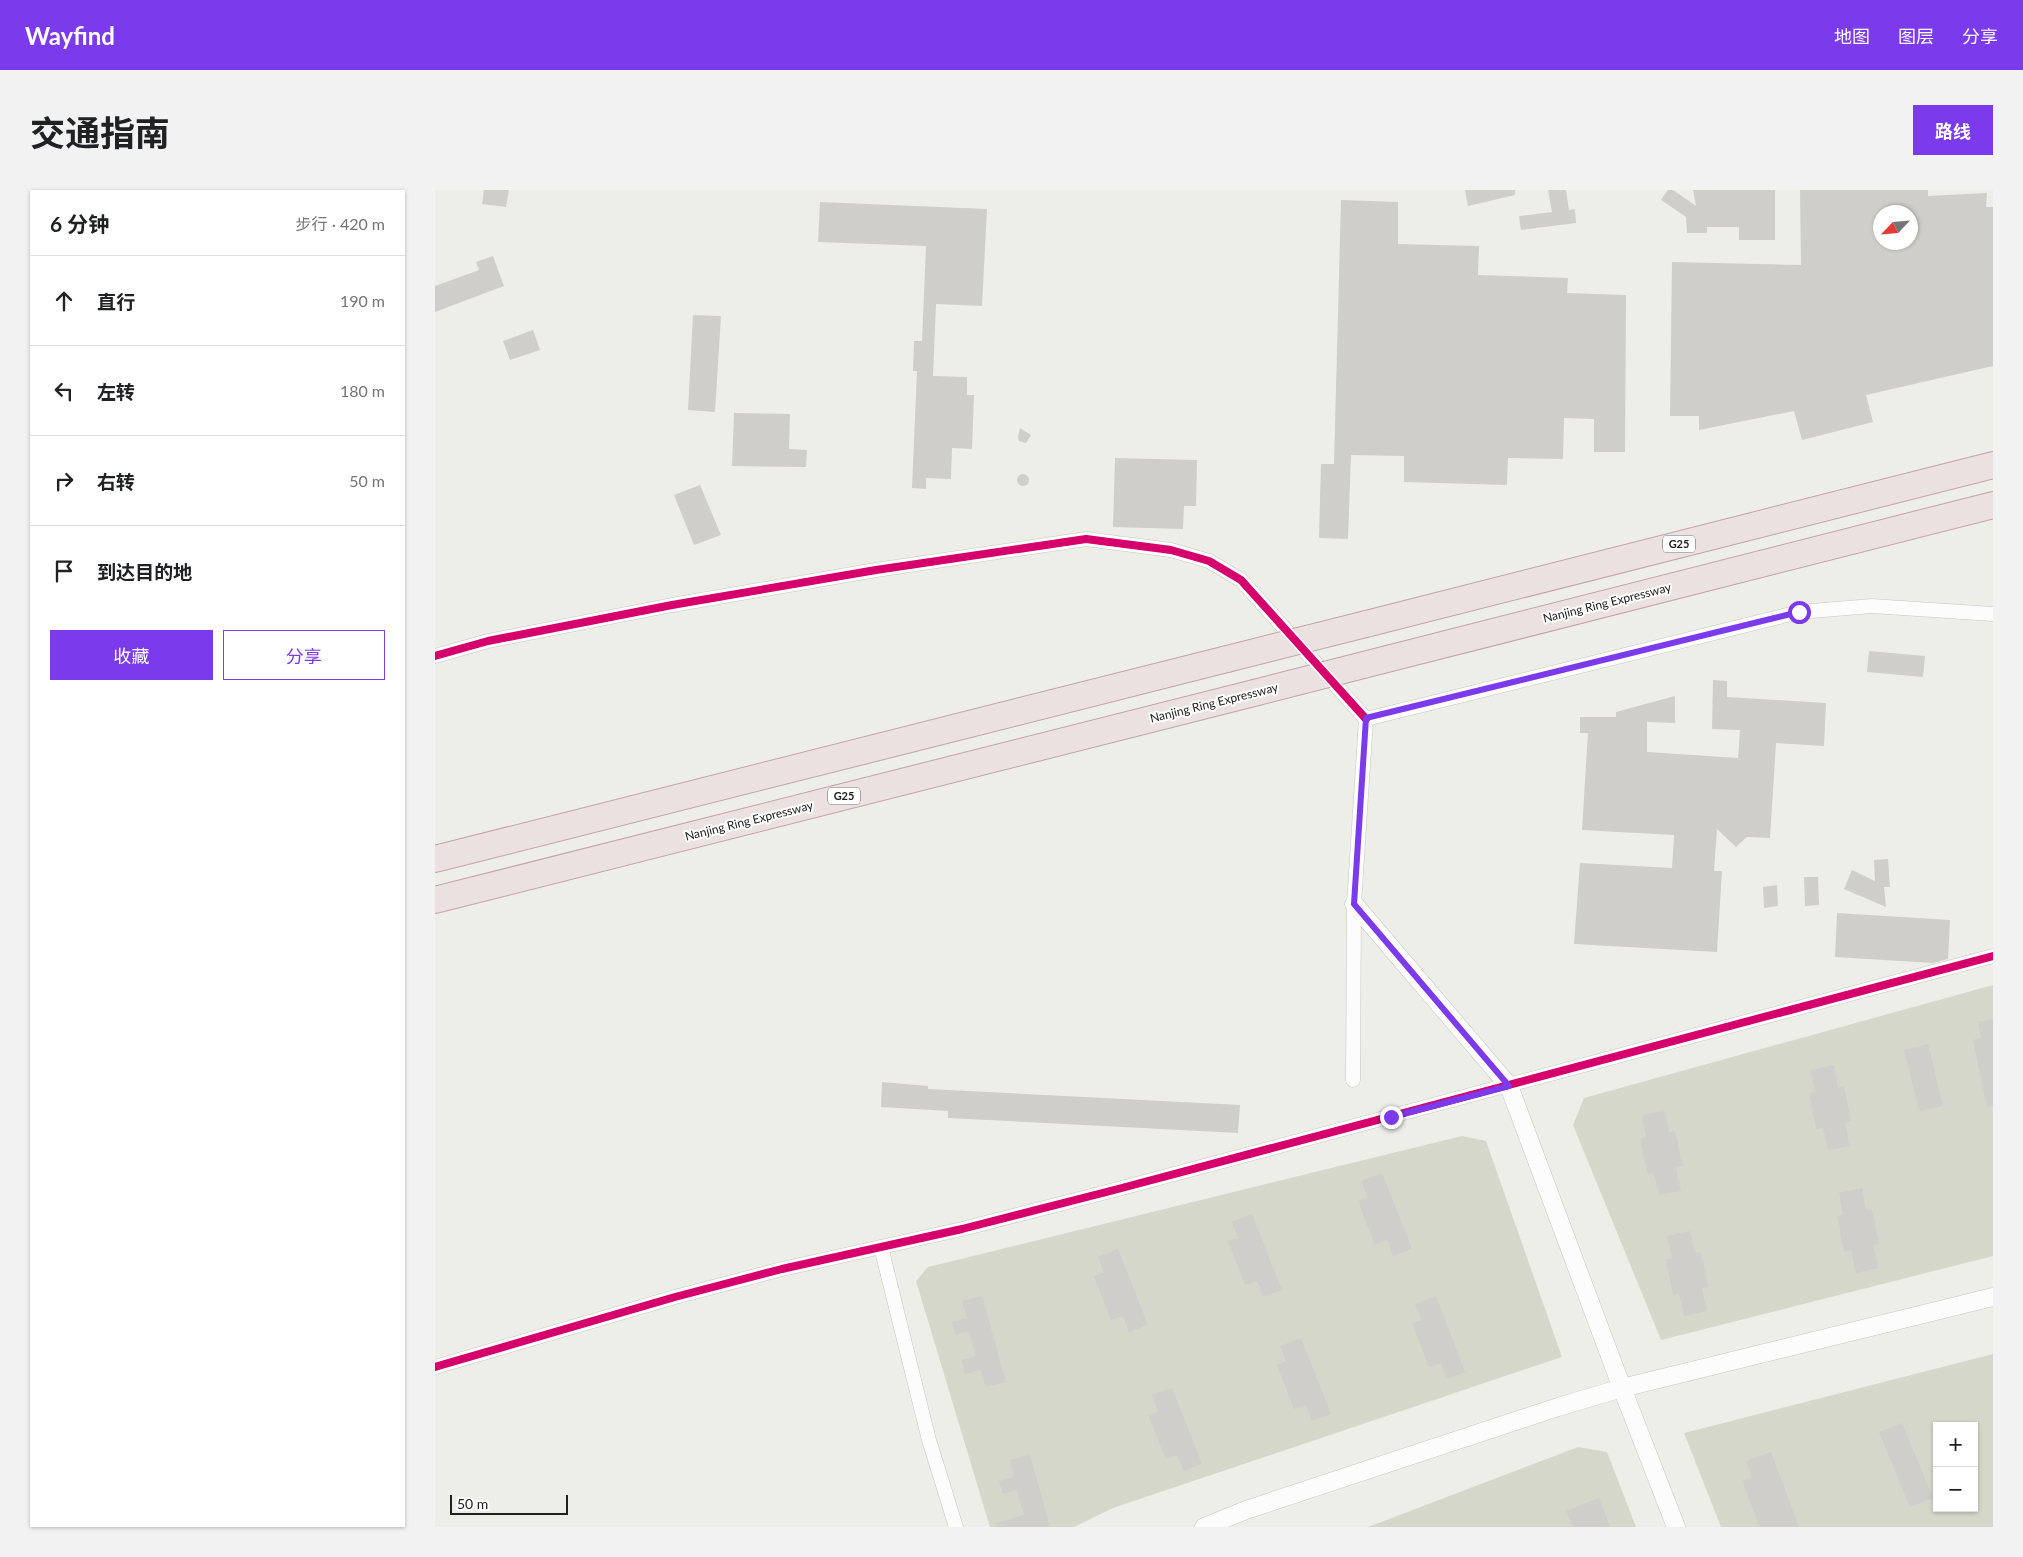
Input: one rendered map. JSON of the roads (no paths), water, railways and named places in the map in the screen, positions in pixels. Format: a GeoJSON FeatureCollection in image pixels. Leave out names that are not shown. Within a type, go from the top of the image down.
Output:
{"type":"FeatureCollection","features":[{"type":"Feature","properties":{"kind":"highway","name":"G25"},"geometry":{"type":"LineString","coordinates":[[435,859],[1993,465]]}},
{"type":"Feature","properties":{"kind":"highway","name":"Nanjing Ring Expressway"},"geometry":{"type":"LineString","coordinates":[[435,900],[1993,505]]}},
{"type":"Feature","properties":{"kind":"street"},"geometry":{"type":"LineString","coordinates":[[435,656],[489,642],[672,605],[876,570],[1086,539],[1171,550],[1209,561],[1241,580],[1366,718],[1354,904],[1353,1080]]}},
{"type":"Feature","properties":{"kind":"street"},"geometry":{"type":"LineString","coordinates":[[1366,718],[1799,612],[1872,606],[1993,614]]}},
{"type":"Feature","properties":{"kind":"street"},"geometry":{"type":"LineString","coordinates":[[1354,904],[1509,1086],[1676,1527]]}},
{"type":"Feature","properties":{"kind":"street"},"geometry":{"type":"LineString","coordinates":[[435,1367],[675,1297],[782,1269],[962,1229],[1100,1194],[1993,956]]}},
{"type":"Feature","properties":{"kind":"street"},"geometry":{"type":"LineString","coordinates":[[881,1247],[929,1440],[956,1527]]}},
{"type":"Feature","properties":{"kind":"street"},"geometry":{"type":"LineString","coordinates":[[1204,1527],[1255,1507],[1558,1407],[1622,1388],[1993,1297]]}}]}
